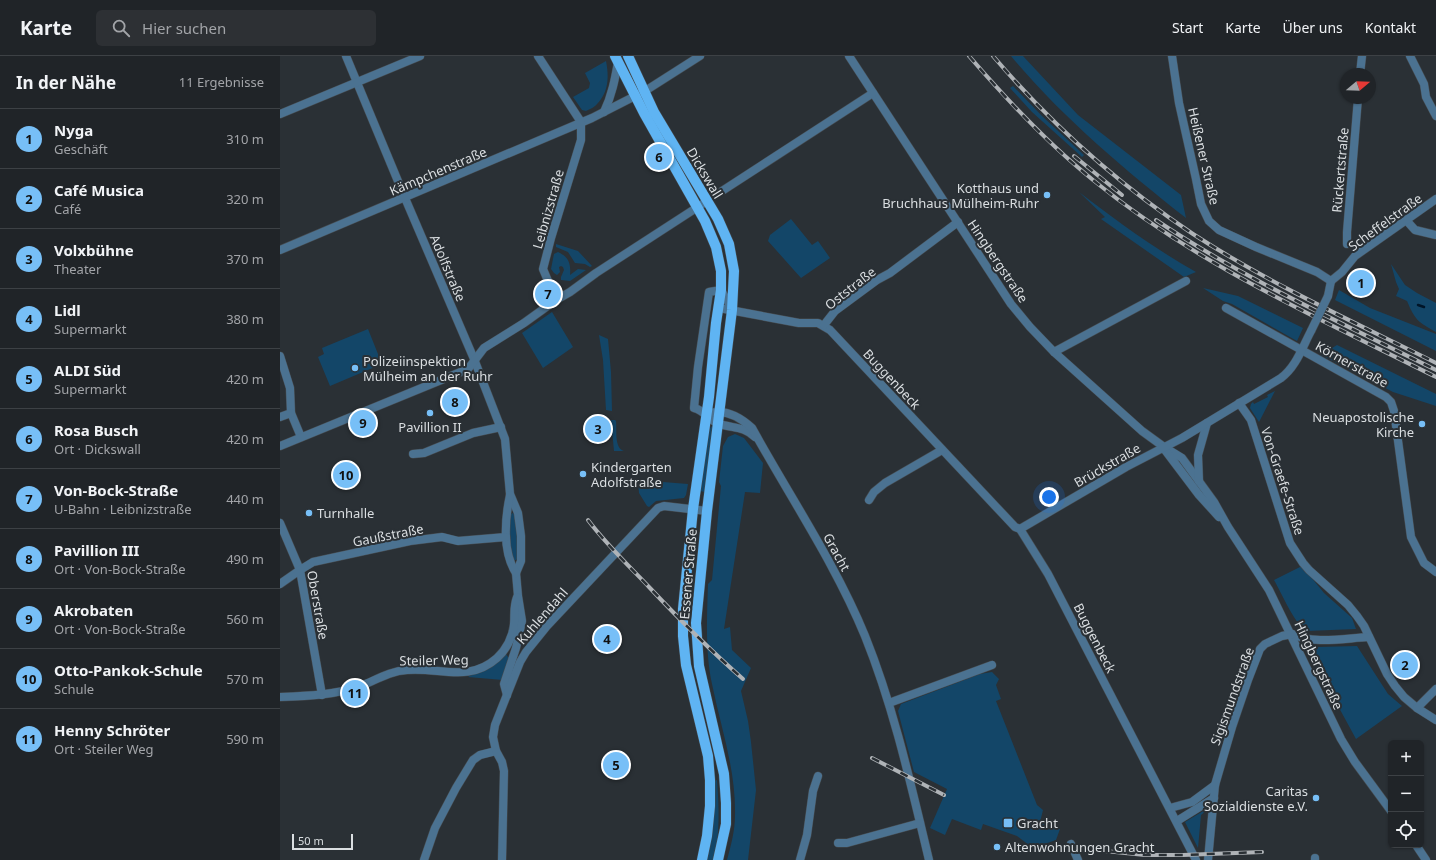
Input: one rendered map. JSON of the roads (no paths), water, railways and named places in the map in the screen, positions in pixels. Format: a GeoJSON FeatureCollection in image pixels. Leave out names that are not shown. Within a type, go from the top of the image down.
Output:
{"type":"FeatureCollection","features":[{"type":"Feature","properties":{"kind":"main road","name":"Dickswall"},"geometry":{"type":"LineString","coordinates":[[628,56],[654,112],[725,234],[731,254],[734,277],[732,310]]}},
{"type":"Feature","properties":{"kind":"main road","name":"Dickswall"},"geometry":{"type":"LineString","coordinates":[[616,59],[710,231],[716,247],[721,271],[721,290]]}},
{"type":"Feature","properties":{"kind":"main road","name":"Essener Straße"},"geometry":{"type":"LineString","coordinates":[[702,860],[707,836],[710,806],[710,780],[708,756],[686,666],[683,636],[683,600],[721,290]]}},
{"type":"Feature","properties":{"kind":"main road","name":"Essener Straße"},"geometry":{"type":"LineString","coordinates":[[718,860],[726,824],[725,788],[718,747],[699,666],[696,623],[707,511],[732,310]]}},
{"type":"Feature","properties":{"kind":"street","name":"Adolfstraße"},"geometry":{"type":"LineString","coordinates":[[346,56],[474,360],[505,439],[510,494],[506,513],[506,537],[510,560],[516,573],[522,621],[521,629],[504,684],[507,695]]}},
{"type":"Feature","properties":{"kind":"street"},"geometry":{"type":"LineString","coordinates":[[280,114],[420,56]]}},
{"type":"Feature","properties":{"kind":"street"},"geometry":{"type":"LineString","coordinates":[[538,56],[581,122]]}},
{"type":"Feature","properties":{"kind":"street","name":"Kämpchenstraße"},"geometry":{"type":"LineString","coordinates":[[280,250],[604,112],[645,91],[700,56]]}},
{"type":"Feature","properties":{"kind":"street","name":"Hingbergstraße"},"geometry":{"type":"LineString","coordinates":[[849,56],[1011,304],[1054,352],[1142,431],[1182,458],[1200,482],[1269,590],[1292,634],[1341,739],[1355,762],[1388,807]]}},
{"type":"Feature","properties":{"kind":"street","name":"Heißener Straße"},"geometry":{"type":"LineString","coordinates":[[1172,56],[1181,114],[1201,204],[1209,222],[1219,230],[1317,272],[1331,281]]}},
{"type":"Feature","properties":{"kind":"street"},"geometry":{"type":"LineString","coordinates":[[1361,68],[1362,56]]}},
{"type":"Feature","properties":{"kind":"street"},"geometry":{"type":"LineString","coordinates":[[1410,56],[1424,84],[1426,97],[1436,116]]}},
{"type":"Feature","properties":{"kind":"street"},"geometry":{"type":"LineString","coordinates":[[604,112],[614,86],[616,59]]}},
{"type":"Feature","properties":{"kind":"street"},"geometry":{"type":"LineString","coordinates":[[722,191],[873,93]]}},
{"type":"Feature","properties":{"kind":"street","name":"Rückertstraße"},"geometry":{"type":"LineString","coordinates":[[1347,244],[1346,232],[1357,104]]}},
{"type":"Feature","properties":{"kind":"street","name":"Leibnizstraße"},"geometry":{"type":"LineString","coordinates":[[556,300],[543,269],[581,140],[581,122]]}},
{"type":"Feature","properties":{"kind":"street","name":"Scheffelstraße"},"geometry":{"type":"LineString","coordinates":[[1331,281],[1342,272],[1355,256],[1436,199]]}},
{"type":"Feature","properties":{"kind":"street"},"geometry":{"type":"LineString","coordinates":[[280,446],[468,369],[484,348],[524,323],[596,273],[707,202]]}},
{"type":"Feature","properties":{"kind":"street"},"geometry":{"type":"LineString","coordinates":[[1406,220],[1415,230],[1436,235]]}},
{"type":"Feature","properties":{"kind":"street","name":"Oststraße"},"geometry":{"type":"LineString","coordinates":[[719,308],[780,320],[824,325],[835,311],[877,280],[890,273],[958,222]]}},
{"type":"Feature","properties":{"kind":"street"},"geometry":{"type":"LineString","coordinates":[[1054,352],[1186,281]]}},
{"type":"Feature","properties":{"kind":"street","name":"Brückstraße"},"geometry":{"type":"LineString","coordinates":[[1020,529],[1126,467],[1207,423],[1287,373],[1311,332],[1328,296],[1331,281]]}},
{"type":"Feature","properties":{"kind":"street"},"geometry":{"type":"LineString","coordinates":[[707,414],[700,409],[694,408],[698,367],[710,292],[721,290],[732,310]]}},
{"type":"Feature","properties":{"kind":"street","name":"Körnerstraße"},"geometry":{"type":"LineString","coordinates":[[1226,308],[1386,397],[1391,402],[1394,411],[1411,537],[1424,563],[1436,572]]}},
{"type":"Feature","properties":{"kind":"street","name":"Buggenbeck"},"geometry":{"type":"LineString","coordinates":[[824,325],[1015,527],[1020,529],[1048,574],[1196,860]]}},
{"type":"Feature","properties":{"kind":"street"},"geometry":{"type":"LineString","coordinates":[[280,356],[290,388],[291,413],[301,437]]}},
{"type":"Feature","properties":{"kind":"street","name":"Von-Graefe-Straße"},"geometry":{"type":"LineString","coordinates":[[1239,403],[1251,420],[1256,432],[1290,543],[1309,570],[1348,605],[1364,626],[1387,674],[1404,697],[1417,708],[1436,720]]}},
{"type":"Feature","properties":{"kind":"street","name":"Gracht"},"geometry":{"type":"LineString","coordinates":[[707,414],[719,412],[735,416],[743,420],[752,428],[830,563],[848,599],[865,635],[889,703],[929,860]]}},
{"type":"Feature","properties":{"kind":"street"},"geometry":{"type":"LineString","coordinates":[[280,417],[291,413]]}},
{"type":"Feature","properties":{"kind":"street","name":"Gracht"},"geometry":{"type":"LineString","coordinates":[[707,414],[718,423],[740,427],[760,441]]}},
{"type":"Feature","properties":{"kind":"street"},"geometry":{"type":"LineString","coordinates":[[1200,482],[1198,455],[1207,423]]}},
{"type":"Feature","properties":{"kind":"street"},"geometry":{"type":"LineString","coordinates":[[413,454],[424,453],[473,433],[501,427]]}},
{"type":"Feature","properties":{"kind":"street","name":"Hingbergstraße"},"geometry":{"type":"LineString","coordinates":[[1164,447],[1199,495],[1228,527]]}},
{"type":"Feature","properties":{"kind":"street"},"geometry":{"type":"LineString","coordinates":[[869,500],[874,492],[885,483],[942,450]]}},
{"type":"Feature","properties":{"kind":"street","name":"Adolfstraße"},"geometry":{"type":"LineString","coordinates":[[510,494],[518,513],[521,536],[521,561],[516,573]]}},
{"type":"Feature","properties":{"kind":"street","name":"Kuhlendahl"},"geometry":{"type":"LineString","coordinates":[[502,860],[504,771],[502,762],[496,751],[493,737],[495,725],[520,662],[533,642],[658,508],[664,506],[707,511]]}},
{"type":"Feature","properties":{"kind":"street","name":"Oberstraße"},"geometry":{"type":"LineString","coordinates":[[280,523],[300,570],[322,695]]}},
{"type":"Feature","properties":{"kind":"street","name":"Gaußstraße"},"geometry":{"type":"LineString","coordinates":[[280,584],[313,562],[410,541],[442,537],[458,541],[506,537]]}},
{"type":"Feature","properties":{"kind":"street","name":"Steiler Weg"},"geometry":{"type":"LineString","coordinates":[[280,697],[322,695],[361,686],[387,674],[406,670],[466,674],[486,667],[505,649],[513,631],[514,606],[518,596]]}},
{"type":"Feature","properties":{"kind":"street"},"geometry":{"type":"LineString","coordinates":[[1292,634],[1300,638],[1316,640],[1369,636]]}},
{"type":"Feature","properties":{"kind":"street","name":"Sigismundstraße"},"geometry":{"type":"LineString","coordinates":[[1208,860],[1215,785],[1232,727],[1260,649],[1272,640],[1292,634]]}},
{"type":"Feature","properties":{"kind":"street"},"geometry":{"type":"LineString","coordinates":[[889,703],[992,665]]}},
{"type":"Feature","properties":{"kind":"street"},"geometry":{"type":"LineString","coordinates":[[1417,708],[1436,690]]}},
{"type":"Feature","properties":{"kind":"street"},"geometry":{"type":"LineString","coordinates":[[424,860],[435,828],[456,788],[474,760],[480,755],[496,751]]}},
{"type":"Feature","properties":{"kind":"street"},"geometry":{"type":"LineString","coordinates":[[800,860],[807,835],[813,791],[818,776]]}},
{"type":"Feature","properties":{"kind":"street"},"geometry":{"type":"LineString","coordinates":[[1170,808],[1192,802],[1215,785]]}},
{"type":"Feature","properties":{"kind":"street"},"geometry":{"type":"LineString","coordinates":[[1177,821],[1214,798]]}},
{"type":"Feature","properties":{"kind":"street"},"geometry":{"type":"LineString","coordinates":[[838,843],[847,843],[920,823]]}},
{"type":"Feature","properties":{"kind":"street"},"geometry":{"type":"LineString","coordinates":[[1071,844],[1078,860]]}},
{"type":"Feature","properties":{"kind":"street"},"geometry":{"type":"LineString","coordinates":[[1418,848],[1426,860]]}},
{"type":"Feature","properties":{"kind":"waterway"},"geometry":{"type":"LineString","coordinates":[[1418,305],[1424,307]]}},
{"type":"Feature","properties":{"kind":"railway"},"geometry":{"type":"LineString","coordinates":[[969,56],[998,89],[1044,136],[1076,166],[1132,210],[1173,238],[1259,288],[1436,377]]}},
{"type":"Feature","properties":{"kind":"railway"},"geometry":{"type":"LineString","coordinates":[[993,56],[1062,129],[1112,174],[1165,215],[1222,252],[1282,286],[1436,363]]}},
{"type":"Feature","properties":{"kind":"railway"},"geometry":{"type":"LineString","coordinates":[[1074,156],[1122,195]]}},
{"type":"Feature","properties":{"kind":"railway"},"geometry":{"type":"LineString","coordinates":[[1156,220],[1258,281],[1436,370]]}},
{"type":"Feature","properties":{"kind":"railway"},"geometry":{"type":"LineString","coordinates":[[588,520],[610,546],[672,611],[743,679]]}},
{"type":"Feature","properties":{"kind":"railway"},"geometry":{"type":"LineString","coordinates":[[872,758],[944,795]]}},
{"type":"Feature","properties":{"kind":"railway"},"geometry":{"type":"LineString","coordinates":[[1095,850],[1145,855],[1262,852]]}},
{"type":"Feature","properties":{"kind":"place","name":"Rosa Busch"},"geometry":{"type":"Point","coordinates":[659,157]}},
{"type":"Feature","properties":{"kind":"place","name":"Kotthaus und Bruchhaus Mülheim-Ruhr"},"geometry":{"type":"Point","coordinates":[1047,195]}},
{"type":"Feature","properties":{"kind":"place","name":"Nyga"},"geometry":{"type":"Point","coordinates":[1361,283]}},
{"type":"Feature","properties":{"kind":"place","name":"Von-Bock-Straße"},"geometry":{"type":"Point","coordinates":[548,294]}},
{"type":"Feature","properties":{"kind":"place","name":"Polizeiinspektion Mülheim an der Ruhr"},"geometry":{"type":"Point","coordinates":[355,368]}},
{"type":"Feature","properties":{"kind":"place","name":"Pavillion III"},"geometry":{"type":"Point","coordinates":[455,402]}},
{"type":"Feature","properties":{"kind":"place","name":"Pavillion II"},"geometry":{"type":"Point","coordinates":[430,413]}},
{"type":"Feature","properties":{"kind":"place","name":"Akrobaten"},"geometry":{"type":"Point","coordinates":[363,423]}},
{"type":"Feature","properties":{"kind":"place","name":"Neuapostolische Kirche"},"geometry":{"type":"Point","coordinates":[1422,424]}},
{"type":"Feature","properties":{"kind":"place","name":"Volxbühne"},"geometry":{"type":"Point","coordinates":[598,429]}},
{"type":"Feature","properties":{"kind":"place","name":"Kindergarten Adolfstraße"},"geometry":{"type":"Point","coordinates":[583,474]}},
{"type":"Feature","properties":{"kind":"place","name":"Otto-Pankok-Schule"},"geometry":{"type":"Point","coordinates":[346,475]}},
{"type":"Feature","properties":{"kind":"place","name":"Turnhalle"},"geometry":{"type":"Point","coordinates":[309,513]}},
{"type":"Feature","properties":{"kind":"place","name":"Lidl"},"geometry":{"type":"Point","coordinates":[607,639]}},
{"type":"Feature","properties":{"kind":"place","name":"Café Musica"},"geometry":{"type":"Point","coordinates":[1405,665]}},
{"type":"Feature","properties":{"kind":"place","name":"Henny Schröter"},"geometry":{"type":"Point","coordinates":[355,693]}},
{"type":"Feature","properties":{"kind":"place","name":"ALDI Süd"},"geometry":{"type":"Point","coordinates":[616,765]}},
{"type":"Feature","properties":{"kind":"place","name":"Caritas Sozialdienste e.V."},"geometry":{"type":"Point","coordinates":[1316,798]}},
{"type":"Feature","properties":{"kind":"place","name":"Gracht"},"geometry":{"type":"Point","coordinates":[1008,823]}},
{"type":"Feature","properties":{"kind":"place","name":"Altenwohnungen Gracht"},"geometry":{"type":"Point","coordinates":[997,847]}}]}
